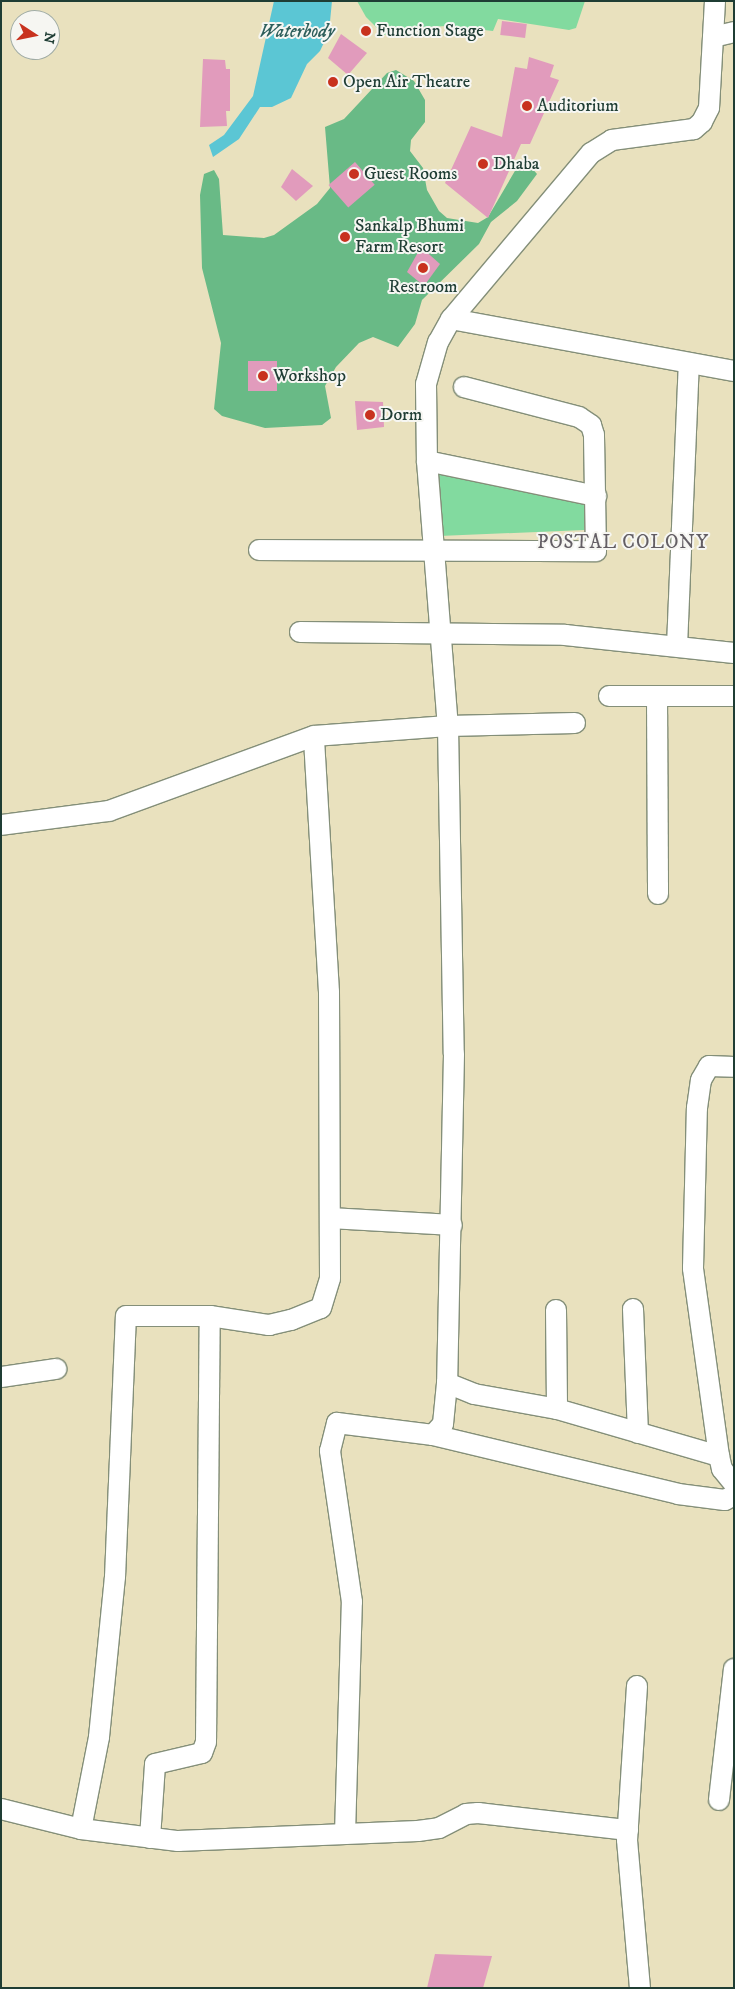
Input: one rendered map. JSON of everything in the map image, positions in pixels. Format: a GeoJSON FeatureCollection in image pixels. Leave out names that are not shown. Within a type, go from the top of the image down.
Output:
{"type":"FeatureCollection","features":[{"type":"Feature","properties":{"kind":"street"},"geometry":{"type":"LineString","coordinates":[[433,1435],[443,1424],[446,1383],[452,1225],[454,1054],[448,726],[428,461],[426,384],[438,342],[451,319],[591,153],[612,140],[682,132],[694,129],[702,122],[709,108],[715,1]]}},
{"type":"Feature","properties":{"kind":"street"},"geometry":{"type":"LineString","coordinates":[[713,36],[734,32]]}},
{"type":"Feature","properties":{"kind":"street"},"geometry":{"type":"LineString","coordinates":[[451,319],[734,371]]}},
{"type":"Feature","properties":{"kind":"street"},"geometry":{"type":"LineString","coordinates":[[676,646],[689,363]]}},
{"type":"Feature","properties":{"kind":"street"},"geometry":{"type":"LineString","coordinates":[[259,550],[596,551],[594,435],[586,420],[464,387]]}},
{"type":"Feature","properties":{"kind":"street"},"geometry":{"type":"LineString","coordinates":[[428,461],[596,496]]}},
{"type":"Feature","properties":{"kind":"street"},"geometry":{"type":"LineString","coordinates":[[300,632],[565,635],[734,653]]}},
{"type":"Feature","properties":{"kind":"street"},"geometry":{"type":"LineString","coordinates":[[610,696],[734,696]]}},
{"type":"Feature","properties":{"kind":"street"},"geometry":{"type":"LineString","coordinates":[[657,696],[658,894]]}},
{"type":"Feature","properties":{"kind":"street"},"geometry":{"type":"LineString","coordinates":[[1,825],[109,811],[314,736],[448,726],[575,723]]}},
{"type":"Feature","properties":{"kind":"street"},"geometry":{"type":"LineString","coordinates":[[82,1829],[99,1737],[115,1576],[126,1316],[210,1316],[269,1325],[321,1308],[330,1278],[329,992],[314,736]]}},
{"type":"Feature","properties":{"kind":"street"},"geometry":{"type":"LineString","coordinates":[[734,1067],[709,1066],[701,1080],[697,1108],[693,1268],[719,1456],[722,1469],[734,1484]]}},
{"type":"Feature","properties":{"kind":"street"},"geometry":{"type":"LineString","coordinates":[[331,1218],[452,1225]]}},
{"type":"Feature","properties":{"kind":"street"},"geometry":{"type":"LineString","coordinates":[[633,1309],[638,1433]]}},
{"type":"Feature","properties":{"kind":"street"},"geometry":{"type":"LineString","coordinates":[[556,1310],[557,1410]]}},
{"type":"Feature","properties":{"kind":"street"},"geometry":{"type":"LineString","coordinates":[[150,1838],[155,1764],[202,1753],[206,1742],[210,1316]]}},
{"type":"Feature","properties":{"kind":"street"},"geometry":{"type":"LineString","coordinates":[[1,1377],[56,1369]]}},
{"type":"Feature","properties":{"kind":"street"},"geometry":{"type":"LineString","coordinates":[[446,1383],[474,1394],[557,1410],[719,1456]]}},
{"type":"Feature","properties":{"kind":"street"},"geometry":{"type":"LineString","coordinates":[[345,1834],[352,1602],[330,1451],[337,1423],[433,1435],[678,1494],[725,1500],[734,1494]]}},
{"type":"Feature","properties":{"kind":"street"},"geometry":{"type":"LineString","coordinates":[[719,1800],[734,1669]]}},
{"type":"Feature","properties":{"kind":"street"},"geometry":{"type":"LineString","coordinates":[[636,1686],[628,1830],[640,1988]]}},
{"type":"Feature","properties":{"kind":"street"},"geometry":{"type":"LineString","coordinates":[[1,1809],[82,1829],[178,1842],[418,1831],[440,1828],[466,1814],[478,1813],[628,1830]]}},
{"type":"Feature","properties":{"kind":"green space"},"geometry":{"type":"Polygon","coordinates":[[[357,1],[585,1],[576,28],[569,30],[498,19],[493,31],[446,26],[412,28],[384,35],[366,17],[357,1]]]}},
{"type":"Feature","properties":{"kind":"green space"},"geometry":{"type":"Polygon","coordinates":[[[396,70],[414,81],[425,100],[425,122],[411,140],[410,151],[423,168],[427,190],[439,211],[447,218],[478,223],[488,217],[519,164],[530,166],[537,174],[517,201],[491,222],[479,244],[422,300],[415,324],[398,347],[373,337],[359,343],[336,367],[325,386],[331,418],[322,425],[265,428],[222,416],[214,409],[221,343],[202,268],[200,195],[204,174],[214,170],[219,179],[223,235],[264,238],[274,235],[317,204],[330,188],[325,127],[344,119],[387,73],[396,70]]]}},
{"type":"Feature","properties":{"kind":"green space"},"geometry":{"type":"Polygon","coordinates":[[[436,469],[585,501],[584,530],[439,536],[436,469]]]}},
{"type":"Feature","properties":{"kind":"water","name":"Waterbody"},"geometry":{"type":"Polygon","coordinates":[[[274,1],[332,1],[329,32],[320,51],[307,64],[291,98],[272,107],[260,107],[239,139],[213,157],[209,145],[224,135],[253,96],[274,1]]]}},
{"type":"Feature","properties":{"kind":"building"},"geometry":{"type":"Polygon","coordinates":[[[502,21],[527,24],[525,38],[500,35],[502,21]]]}},
{"type":"Feature","properties":{"kind":"building"},"geometry":{"type":"Polygon","coordinates":[[[341,34],[367,53],[348,75],[328,58],[341,34]]]}},
{"type":"Feature","properties":{"kind":"building"},"geometry":{"type":"Polygon","coordinates":[[[529,57],[554,65],[550,77],[559,80],[530,144],[521,144],[488,218],[445,183],[471,126],[502,137],[515,67],[527,69],[529,57]]]}},
{"type":"Feature","properties":{"kind":"building"},"geometry":{"type":"Polygon","coordinates":[[[203,59],[225,60],[226,69],[230,69],[230,111],[226,111],[227,126],[200,127],[203,59]]]}},
{"type":"Feature","properties":{"kind":"building","name":"Guest Rooms"},"geometry":{"type":"Polygon","coordinates":[[[355,162],[375,185],[348,208],[329,185],[355,162]]]}},
{"type":"Feature","properties":{"kind":"building"},"geometry":{"type":"Polygon","coordinates":[[[292,169],[313,186],[296,201],[281,187],[292,169]]]}},
{"type":"Feature","properties":{"kind":"building","name":"Restroom"},"geometry":{"type":"Polygon","coordinates":[[[421,247],[440,264],[424,286],[407,272],[421,247]]]}},
{"type":"Feature","properties":{"kind":"building","name":"Workshop"},"geometry":{"type":"Polygon","coordinates":[[[248,361],[277,361],[277,391],[248,391],[248,361]]]}},
{"type":"Feature","properties":{"kind":"building","name":"Dorm"},"geometry":{"type":"Polygon","coordinates":[[[355,401],[383,402],[384,427],[357,430],[355,401]]]}},
{"type":"Feature","properties":{"kind":"building"},"geometry":{"type":"Polygon","coordinates":[[[435,1954],[492,1956],[483,1988],[427,1988],[435,1954]]]}},
{"type":"Feature","properties":{"kind":"place","name":"Function Stage"},"geometry":{"type":"Point","coordinates":[366,31]}},
{"type":"Feature","properties":{"kind":"place","name":"Open Air Theatre"},"geometry":{"type":"Point","coordinates":[333,82]}},
{"type":"Feature","properties":{"kind":"place","name":"Auditorium"},"geometry":{"type":"Point","coordinates":[527,106]}},
{"type":"Feature","properties":{"kind":"place","name":"Dhaba"},"geometry":{"type":"Point","coordinates":[483,164]}},
{"type":"Feature","properties":{"kind":"place","name":"Guest Rooms"},"geometry":{"type":"Point","coordinates":[354,174]}},
{"type":"Feature","properties":{"kind":"place","name":"Sankalp Bhumi Farm Resort"},"geometry":{"type":"Point","coordinates":[345,237]}},
{"type":"Feature","properties":{"kind":"place","name":"Restroom"},"geometry":{"type":"Point","coordinates":[423,268]}},
{"type":"Feature","properties":{"kind":"place","name":"Workshop"},"geometry":{"type":"Point","coordinates":[263,376]}},
{"type":"Feature","properties":{"kind":"place","name":"Dorm"},"geometry":{"type":"Point","coordinates":[370,415]}},
{"type":"Feature","properties":{"kind":"district","name":"POSTAL COLONY"},"geometry":{"type":"Point","coordinates":[623,543]}}]}
